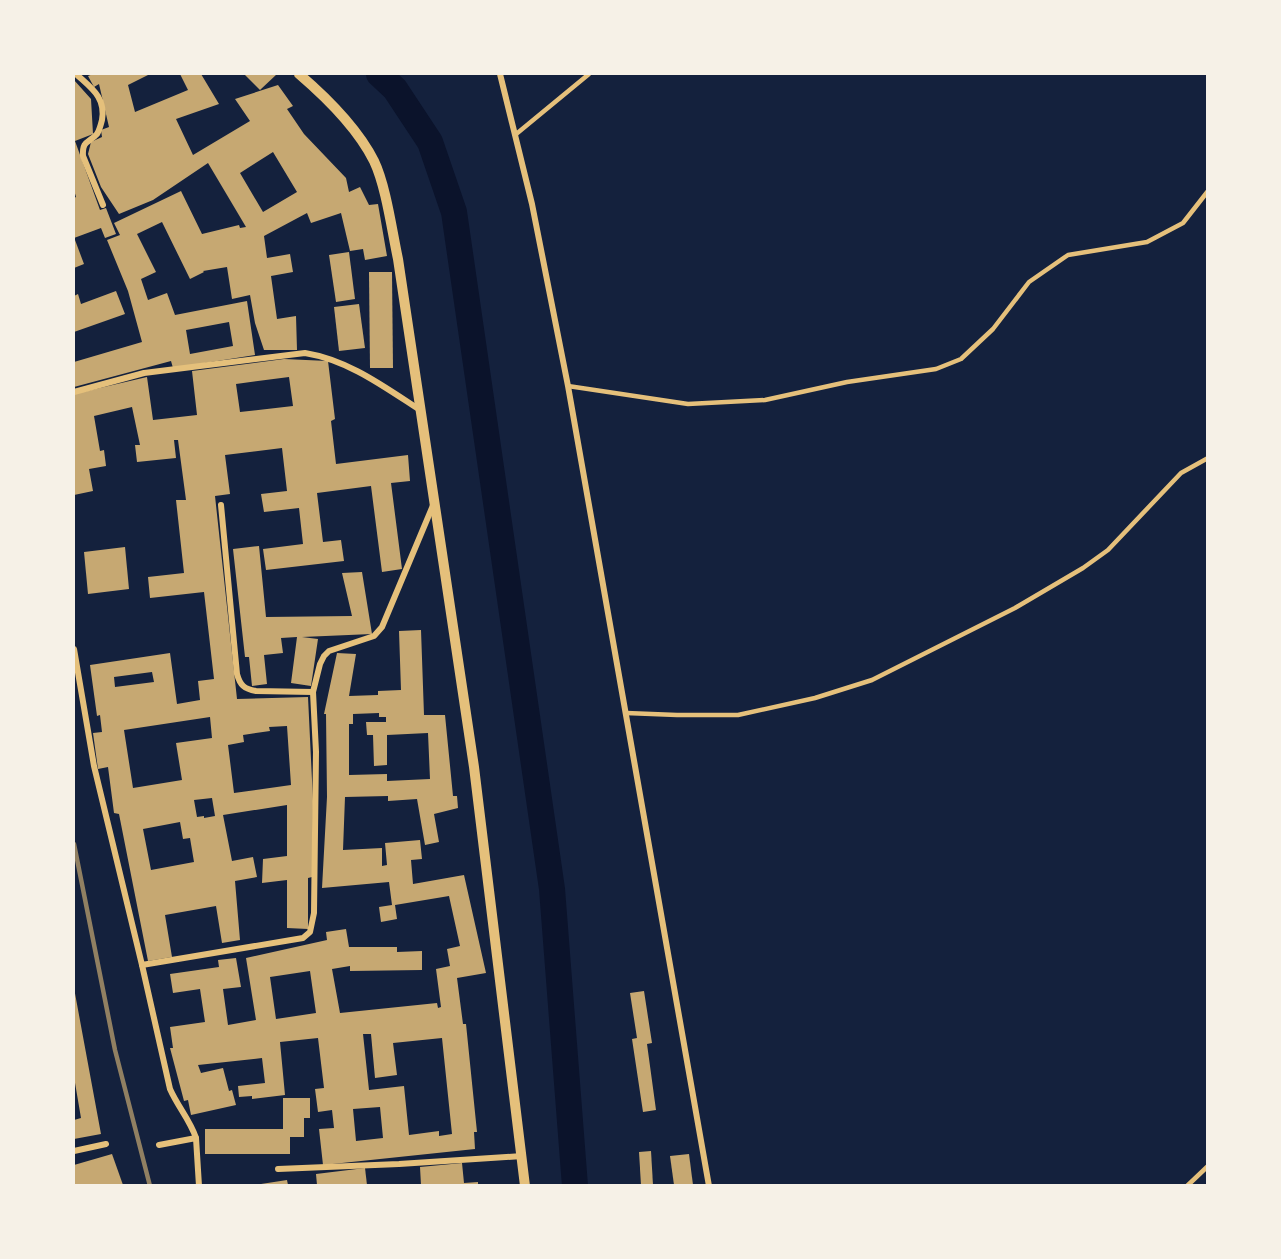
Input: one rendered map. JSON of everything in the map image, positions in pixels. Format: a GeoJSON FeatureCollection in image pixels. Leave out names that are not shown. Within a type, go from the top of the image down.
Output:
{"type":"FeatureCollection","features":[{"type":"Feature","properties":{"kind":"street"},"geometry":{"type":"LineString","coordinates":[[76,74],[97,94],[103,106],[102,122],[98,133],[88,139],[83,150],[103,205]]}},
{"type":"Feature","properties":{"kind":"street"},"geometry":{"type":"LineString","coordinates":[[299,74],[325,96],[356,134],[374,161],[385,198],[398,259],[474,767],[525,1185]]}},
{"type":"Feature","properties":{"kind":"street"},"geometry":{"type":"LineString","coordinates":[[500,74],[532,204],[568,386],[709,1185]]}},
{"type":"Feature","properties":{"kind":"street"},"geometry":{"type":"LineString","coordinates":[[74,392],[144,373],[305,353],[345,364],[420,410]]}},
{"type":"Feature","properties":{"kind":"street"},"geometry":{"type":"LineString","coordinates":[[142,965],[288,942],[303,938],[310,932],[314,914],[316,752],[313,692],[320,664],[329,651],[374,636],[382,627],[434,503]]}},
{"type":"Feature","properties":{"kind":"street"},"geometry":{"type":"LineString","coordinates":[[221,505],[237,674],[240,684],[247,690],[256,692],[313,692]]}},
{"type":"Feature","properties":{"kind":"street"},"geometry":{"type":"LineString","coordinates":[[74,649],[94,766],[170,1089],[177,1106],[190,1121],[196,1138],[199,1185]]}},
{"type":"Feature","properties":{"kind":"street"},"geometry":{"type":"LineString","coordinates":[[159,1145],[196,1138]]}},
{"type":"Feature","properties":{"kind":"street"},"geometry":{"type":"LineString","coordinates":[[74,1150],[106,1144]]}},
{"type":"Feature","properties":{"kind":"street"},"geometry":{"type":"LineString","coordinates":[[278,1169],[522,1156]]}},
{"type":"Feature","properties":{"kind":"lane"},"geometry":{"type":"LineString","coordinates":[[515,135],[589,74]]}},
{"type":"Feature","properties":{"kind":"lane"},"geometry":{"type":"LineString","coordinates":[[568,386],[688,404],[765,399],[848,382],[936,369],[961,359],[993,329],[1029,282],[1068,255],[1147,242],[1183,223],[1208,191]]}},
{"type":"Feature","properties":{"kind":"lane"},"geometry":{"type":"LineString","coordinates":[[626,712],[738,715],[815,698],[872,680],[1016,608],[1083,568],[1108,550],[1181,473],[1208,458]]}},
{"type":"Feature","properties":{"kind":"lane"},"geometry":{"type":"LineString","coordinates":[[1187,1185],[1208,1166]]}},
{"type":"Feature","properties":{"kind":"building"},"geometry":{"type":"Polygon","coordinates":[[[93,74],[150,74],[128,85],[135,112],[188,90],[180,74],[201,74],[219,104],[176,119],[193,155],[250,121],[235,99],[278,85],[293,106],[287,109],[304,134],[346,178],[349,192],[360,187],[369,205],[378,204],[387,256],[365,260],[363,249],[350,251],[341,213],[311,223],[307,213],[264,236],[267,258],[290,254],[293,272],[271,276],[277,319],[296,316],[297,350],[264,350],[255,323],[250,295],[232,299],[227,267],[203,271],[190,279],[162,222],[137,234],[156,272],[141,279],[148,300],[167,293],[175,315],[247,301],[255,355],[173,368],[171,361],[74,387],[74,362],[142,342],[128,291],[107,240],[120,235],[114,223],[181,191],[202,234],[239,225],[240,228],[246,227],[208,163],[153,200],[119,214],[101,187],[88,154],[91,142],[102,137],[101,130],[109,127],[99,84],[94,87],[88,76],[93,74]],[[273,152],[240,173],[263,212],[297,192],[273,152]],[[229,322],[186,330],[190,354],[233,346],[229,322]]]}},
{"type":"Feature","properties":{"kind":"building"},"geometry":{"type":"Polygon","coordinates":[[[244,74],[277,74],[260,90],[244,74]]]}},
{"type":"Feature","properties":{"kind":"building"},"geometry":{"type":"Polygon","coordinates":[[[74,80],[91,99],[93,134],[75,141],[100,210],[106,208],[116,234],[105,238],[101,228],[74,238],[74,198],[76,197],[74,190],[74,80]]]}},
{"type":"Feature","properties":{"kind":"building"},"geometry":{"type":"Polygon","coordinates":[[[74,241],[84,264],[74,268],[74,241]]]}},
{"type":"Feature","properties":{"kind":"building"},"geometry":{"type":"Polygon","coordinates":[[[349,252],[355,299],[336,302],[329,255],[349,252]]]}},
{"type":"Feature","properties":{"kind":"building"},"geometry":{"type":"Polygon","coordinates":[[[369,272],[392,272],[393,368],[370,368],[369,272]]]}},
{"type":"Feature","properties":{"kind":"building"},"geometry":{"type":"Polygon","coordinates":[[[116,291],[125,314],[74,332],[74,296],[78,294],[81,304],[116,291]]]}},
{"type":"Feature","properties":{"kind":"building"},"geometry":{"type":"Polygon","coordinates":[[[359,304],[365,348],[339,351],[334,307],[359,304]]]}},
{"type":"Feature","properties":{"kind":"building"},"geometry":{"type":"Polygon","coordinates":[[[284,359],[328,361],[335,419],[331,421],[336,464],[408,455],[410,481],[391,483],[402,569],[382,572],[371,486],[317,493],[323,542],[341,540],[344,561],[266,570],[263,549],[303,544],[299,508],[264,512],[261,494],[287,491],[282,448],[225,455],[230,494],[215,496],[237,699],[308,697],[313,801],[312,877],[308,878],[308,929],[287,928],[287,880],[262,883],[263,859],[287,856],[287,805],[223,815],[232,861],[253,857],[257,877],[235,881],[240,940],[222,943],[216,906],[165,915],[172,957],[148,961],[119,814],[114,813],[108,767],[98,769],[93,733],[102,732],[100,715],[97,716],[90,665],[170,653],[177,704],[200,700],[198,681],[214,679],[204,592],[150,598],[148,577],[184,573],[176,500],[186,500],[178,440],[174,440],[176,458],[137,462],[135,445],[140,445],[132,407],[94,416],[100,451],[104,450],[106,466],[89,469],[93,491],[74,495],[74,394],[147,377],[153,420],[197,415],[192,371],[284,359]],[[289,377],[236,384],[240,412],[293,406],[289,377]],[[152,672],[114,677],[115,687],[154,682],[152,672]],[[210,717],[124,730],[133,788],[182,780],[176,743],[212,738],[210,717]],[[287,726],[269,727],[270,731],[243,735],[244,742],[228,745],[234,793],[291,785],[287,726]],[[212,798],[194,800],[197,817],[215,816],[212,798]],[[180,822],[143,829],[151,870],[194,862],[190,838],[183,839],[180,822]]]}},
{"type":"Feature","properties":{"kind":"building"},"geometry":{"type":"Polygon","coordinates":[[[259,546],[266,617],[352,616],[342,573],[362,572],[372,634],[302,637],[318,639],[311,686],[291,683],[297,637],[281,638],[283,653],[264,655],[267,684],[252,686],[249,657],[245,657],[233,549],[259,546]]]}},
{"type":"Feature","properties":{"kind":"building"},"geometry":{"type":"Polygon","coordinates":[[[125,547],[129,589],[88,594],[84,552],[125,547]]]}},
{"type":"Feature","properties":{"kind":"building"},"geometry":{"type":"Polygon","coordinates":[[[421,630],[424,715],[445,715],[453,796],[457,796],[458,808],[434,814],[439,842],[425,845],[417,799],[388,801],[388,796],[345,797],[343,850],[382,848],[382,866],[387,865],[385,843],[420,840],[422,859],[411,860],[413,884],[464,875],[486,973],[457,978],[463,1024],[466,1024],[477,1132],[474,1132],[475,1149],[323,1165],[319,1129],[334,1128],[332,1110],[318,1112],[315,1089],[324,1088],[318,1038],[280,1042],[285,1095],[252,1099],[252,1096],[239,1097],[238,1086],[265,1083],[262,1058],[198,1065],[201,1073],[223,1068],[229,1091],[232,1090],[236,1105],[191,1115],[188,1100],[184,1101],[170,1048],[173,1048],[170,1027],[205,1022],[200,989],[173,993],[170,974],[219,967],[218,960],[236,958],[241,987],[223,989],[228,1025],[256,1020],[246,958],[327,940],[326,932],[346,929],[349,947],[397,947],[397,952],[422,951],[422,970],[350,971],[350,966],[332,969],[340,1013],[437,1003],[438,1008],[441,1007],[436,969],[450,966],[447,949],[460,946],[449,896],[395,905],[397,919],[381,922],[379,907],[392,905],[389,882],[322,888],[327,797],[326,714],[324,714],[337,653],[356,654],[349,696],[378,695],[378,691],[401,690],[399,631],[421,630]],[[379,713],[353,714],[353,724],[349,724],[349,775],[387,774],[387,781],[430,779],[428,733],[387,735],[387,765],[374,766],[373,735],[367,735],[366,722],[386,722],[386,717],[379,717],[379,713]],[[310,971],[270,977],[276,1019],[316,1013],[310,971]],[[363,1034],[369,1090],[404,1086],[409,1135],[439,1131],[439,1136],[452,1134],[442,1038],[393,1043],[397,1075],[375,1078],[371,1034],[363,1034]],[[380,1107],[353,1109],[356,1141],[383,1138],[380,1107]]]}},
{"type":"Feature","properties":{"kind":"building"},"geometry":{"type":"Polygon","coordinates":[[[74,988],[101,1134],[74,1139],[74,1120],[81,1118],[74,1077],[74,988]]]}},
{"type":"Feature","properties":{"kind":"building"},"geometry":{"type":"Polygon","coordinates":[[[644,991],[652,1043],[647,1044],[656,1110],[643,1112],[632,1039],[637,1038],[630,993],[644,991]]]}},
{"type":"Feature","properties":{"kind":"building"},"geometry":{"type":"Polygon","coordinates":[[[283,1098],[310,1098],[310,1118],[304,1118],[304,1137],[290,1137],[290,1154],[205,1154],[205,1129],[283,1129],[283,1098]]]}},
{"type":"Feature","properties":{"kind":"building"},"geometry":{"type":"Polygon","coordinates":[[[651,1151],[653,1185],[641,1185],[639,1152],[651,1151]]]}},
{"type":"Feature","properties":{"kind":"building"},"geometry":{"type":"Polygon","coordinates":[[[112,1154],[123,1185],[74,1185],[74,1165],[112,1154]]]}},
{"type":"Feature","properties":{"kind":"building"},"geometry":{"type":"Polygon","coordinates":[[[689,1154],[693,1185],[674,1185],[670,1156],[689,1154]]]}},
{"type":"Feature","properties":{"kind":"building"},"geometry":{"type":"Polygon","coordinates":[[[462,1163],[464,1183],[478,1182],[478,1185],[421,1185],[420,1167],[462,1163]]]}},
{"type":"Feature","properties":{"kind":"building"},"geometry":{"type":"Polygon","coordinates":[[[365,1168],[367,1185],[317,1185],[316,1174],[365,1168]]]}},
{"type":"Feature","properties":{"kind":"building"},"geometry":{"type":"Polygon","coordinates":[[[287,1180],[288,1185],[261,1185],[261,1184],[287,1180]]]}},
{"type":"Feature","properties":{"kind":"waterway"},"geometry":{"type":"LineString","coordinates":[[379,74],[395,89],[430,142],[454,212],[552,889],[575,1186]]}},
{"type":"Feature","properties":{"kind":"railway"},"geometry":{"type":"LineString","coordinates":[[74,844],[115,1050],[150,1186]]}}]}
